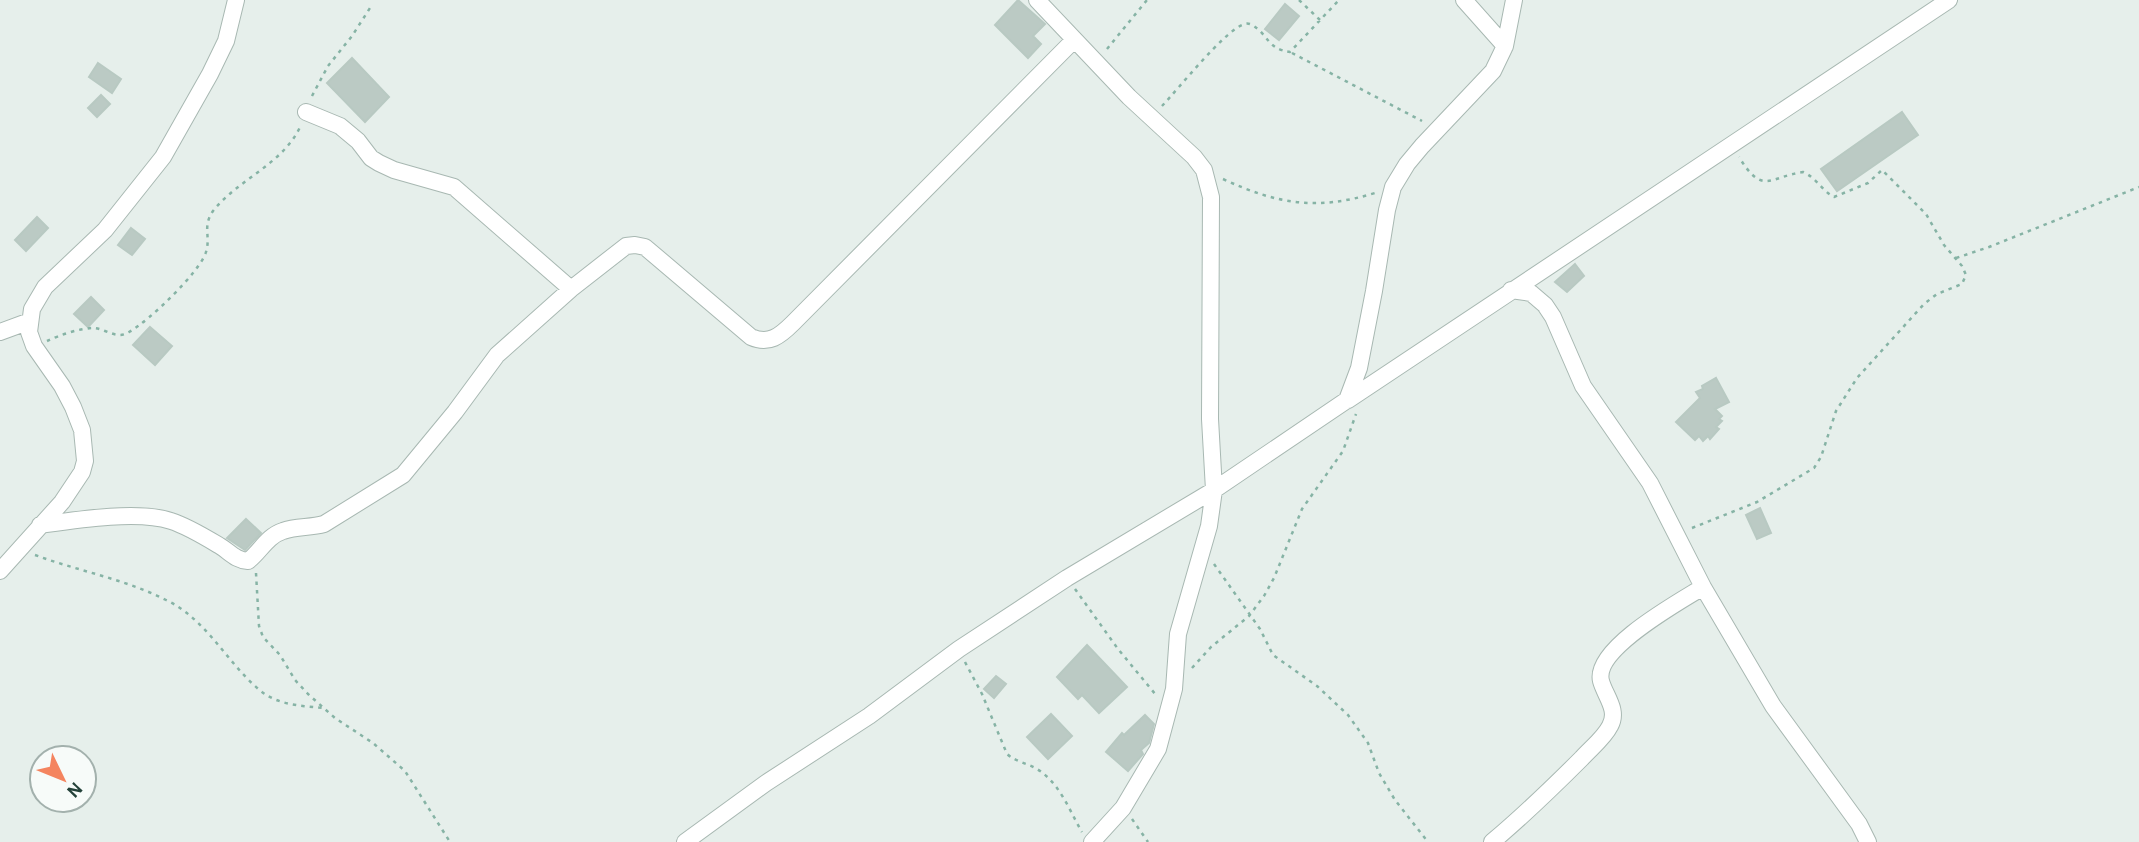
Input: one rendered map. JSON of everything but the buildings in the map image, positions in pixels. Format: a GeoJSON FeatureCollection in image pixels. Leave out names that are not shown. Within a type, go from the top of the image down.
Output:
{"type":"FeatureCollection","features":[{"type":"Feature","properties":{"kind":"street"},"geometry":{"type":"LineString","coordinates":[[0,571],[62,502],[82,472],[85,446],[82,430],[68,397],[34,346],[29,332],[32,309],[45,286],[105,230],[163,157],[226,41],[236,0]]}},
{"type":"Feature","properties":{"kind":"street"},"geometry":{"type":"LineString","coordinates":[[1037,0],[1204,170],[1212,197],[1210,419],[1214,490],[1209,526],[1178,634],[1174,689],[1158,749],[1123,808],[1087,837]]}},
{"type":"Feature","properties":{"kind":"street"},"geometry":{"type":"LineString","coordinates":[[1464,0],[1505,46]]}},
{"type":"Feature","properties":{"kind":"street"},"geometry":{"type":"LineString","coordinates":[[1347,400],[1359,368],[1393,187],[1407,164],[1437,129],[1493,71],[1505,46],[1514,0]]}},
{"type":"Feature","properties":{"kind":"street"},"geometry":{"type":"LineString","coordinates":[[685,842],[766,783],[869,716],[959,649],[1067,578],[1214,490],[1949,0]]}},
{"type":"Feature","properties":{"kind":"street"},"geometry":{"type":"LineString","coordinates":[[40,525],[92,517],[149,517],[171,520],[221,547],[239,561],[248,561],[275,534],[283,530],[324,524],[403,475],[497,355],[571,289],[626,246],[635,244],[645,247],[751,337],[769,341],[781,334],[802,314],[1074,40]]}},
{"type":"Feature","properties":{"kind":"street"},"geometry":{"type":"LineString","coordinates":[[306,112],[340,126],[379,163],[454,187],[571,289]]}},
{"type":"Feature","properties":{"kind":"street"},"geometry":{"type":"LineString","coordinates":[[1511,290],[1531,293],[1545,305],[1553,317],[1583,386],[1633,454],[1703,587],[1773,706],[1859,824],[1868,842]]}},
{"type":"Feature","properties":{"kind":"street"},"geometry":{"type":"LineString","coordinates":[[0,332],[30,321]]}},
{"type":"Feature","properties":{"kind":"street"},"geometry":{"type":"LineString","coordinates":[[1492,842],[1537,802],[1610,728],[1613,710],[1601,679],[1605,659],[1659,615],[1703,587]]}},
{"type":"Feature","properties":{"kind":"path"},"geometry":{"type":"LineString","coordinates":[[1096,62],[1147,0]]}},
{"type":"Feature","properties":{"kind":"path"},"geometry":{"type":"LineString","coordinates":[[1299,0],[1320,20]]}},
{"type":"Feature","properties":{"kind":"path"},"geometry":{"type":"LineString","coordinates":[[1290,52],[1339,0]]}},
{"type":"Feature","properties":{"kind":"path"},"geometry":{"type":"LineString","coordinates":[[34,346],[93,328],[122,336],[153,313],[199,266],[208,246],[206,230],[212,212],[236,188],[263,168],[298,132],[314,89],[370,8]]}},
{"type":"Feature","properties":{"kind":"path"},"geometry":{"type":"LineString","coordinates":[[1151,118],[1221,43],[1245,24],[1252,25],[1280,51],[1290,52],[1341,77],[1437,129]]}},
{"type":"Feature","properties":{"kind":"path"},"geometry":{"type":"LineString","coordinates":[[1676,534],[1757,502],[1814,468],[1822,457],[1836,411],[1857,379],[1924,304],[1965,280],[1965,271],[1944,245],[1926,214],[1882,170],[1868,183],[1834,197],[1826,192],[1813,176],[1803,172],[1768,182],[1760,180],[1748,171],[1731,144]]}},
{"type":"Feature","properties":{"kind":"path"},"geometry":{"type":"LineString","coordinates":[[1204,170],[1254,194],[1278,201],[1301,203],[1363,197],[1393,187]]}},
{"type":"Feature","properties":{"kind":"path"},"geometry":{"type":"LineString","coordinates":[[1955,258],[2139,187]]}},
{"type":"Feature","properties":{"kind":"path"},"geometry":{"type":"LineString","coordinates":[[1174,689],[1211,647],[1249,616],[1275,578],[1302,509],[1343,451],[1363,390]]}},
{"type":"Feature","properties":{"kind":"path"},"geometry":{"type":"LineString","coordinates":[[19,549],[167,600],[189,615],[212,637],[262,692],[294,706],[324,709]]}},
{"type":"Feature","properties":{"kind":"path"},"geometry":{"type":"LineString","coordinates":[[255,556],[259,625],[263,636],[280,655],[295,680],[324,709],[373,743],[405,771],[450,842]]}},
{"type":"Feature","properties":{"kind":"path"},"geometry":{"type":"LineString","coordinates":[[1213,558],[1214,566],[1260,629],[1273,655],[1317,686],[1348,715],[1368,743],[1379,772],[1395,800],[1428,842]]}},
{"type":"Feature","properties":{"kind":"path"},"geometry":{"type":"LineString","coordinates":[[1067,578],[1118,649],[1170,712]]}},
{"type":"Feature","properties":{"kind":"path"},"geometry":{"type":"LineString","coordinates":[[959,649],[982,694],[1007,754],[1047,777],[1068,803],[1087,837]]}},
{"type":"Feature","properties":{"kind":"path"},"geometry":{"type":"LineString","coordinates":[[1123,808],[1148,842]]}}]}
